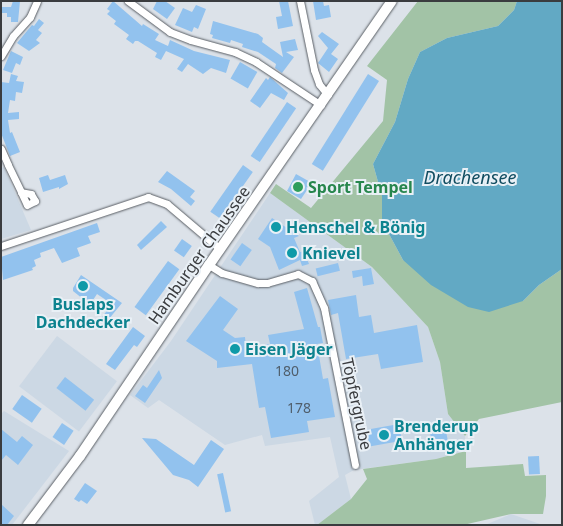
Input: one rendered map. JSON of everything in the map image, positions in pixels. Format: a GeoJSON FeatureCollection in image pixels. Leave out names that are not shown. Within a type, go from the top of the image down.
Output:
{"type":"FeatureCollection","features":[{"type":"Feature","properties":{"kind":"main road","name":"Hamburger Chaussee"},"geometry":{"type":"LineString","coordinates":[[28,525],[80,456],[209,265],[392,1]]}},
{"type":"Feature","properties":{"kind":"street"},"geometry":{"type":"LineString","coordinates":[[1,56],[13,36],[30,17],[37,1]]}},
{"type":"Feature","properties":{"kind":"street"},"geometry":{"type":"LineString","coordinates":[[128,1],[170,32],[235,52],[256,62],[320,105]]}},
{"type":"Feature","properties":{"kind":"street"},"geometry":{"type":"LineString","coordinates":[[300,1],[314,70],[319,84],[328,94]]}},
{"type":"Feature","properties":{"kind":"street"},"geometry":{"type":"LineString","coordinates":[[1,149],[21,192]]}},
{"type":"Feature","properties":{"kind":"street"},"geometry":{"type":"LineString","coordinates":[[1,246],[148,198],[167,204],[220,249]]}},
{"type":"Feature","properties":{"kind":"street","name":"Töpfergrube"},"geometry":{"type":"LineString","coordinates":[[209,265],[222,273],[258,283],[267,283],[298,274],[312,281],[324,308],[356,465]]}},
{"type":"Feature","properties":{"kind":"shaded area"},"geometry":{"type":"Polygon","coordinates":[[[4,167],[31,230],[1,239],[1,168],[4,167]]]}},
{"type":"Feature","properties":{"kind":"shaded area"},"geometry":{"type":"Polygon","coordinates":[[[270,193],[372,267],[428,327],[440,362],[448,414],[465,436],[466,451],[436,459],[354,470],[345,475],[351,499],[317,525],[315,525],[309,501],[339,477],[330,437],[265,446],[262,435],[225,445],[159,400],[148,408],[130,395],[171,341],[270,193]]]}},
{"type":"Feature","properties":{"kind":"shaded area"},"geometry":{"type":"Polygon","coordinates":[[[57,336],[117,381],[79,431],[19,386],[57,336]]]}},
{"type":"Feature","properties":{"kind":"shaded area"},"geometry":{"type":"Polygon","coordinates":[[[4,411],[69,451],[12,525],[1,525],[1,414],[4,411]]]}},
{"type":"Feature","properties":{"kind":"shaded area"},"geometry":{"type":"Polygon","coordinates":[[[511,514],[543,525],[485,525],[511,514]]]}},
{"type":"Feature","properties":{"kind":"green space"},"geometry":{"type":"Polygon","coordinates":[[[418,1],[517,1],[514,10],[498,26],[447,38],[420,52],[408,79],[395,122],[373,164],[382,196],[382,221],[403,260],[523,301],[539,285],[562,269],[562,402],[479,419],[465,436],[448,414],[440,362],[428,327],[372,267],[270,193],[276,184],[311,208],[383,121],[387,80],[367,66],[418,1]]]}},
{"type":"Feature","properties":{"kind":"green space"},"geometry":{"type":"Polygon","coordinates":[[[466,451],[466,468],[523,464],[525,476],[546,475],[546,496],[543,514],[511,514],[463,525],[317,525],[351,499],[367,479],[363,469],[436,459],[466,451]]]}},
{"type":"Feature","properties":{"kind":"water","name":"Drachensee"},"geometry":{"type":"Polygon","coordinates":[[[517,1],[562,1],[562,269],[539,285],[523,301],[489,312],[468,307],[431,285],[403,260],[382,221],[382,196],[373,164],[395,122],[408,79],[420,52],[447,38],[498,26],[514,10],[517,1]]]}},
{"type":"Feature","properties":{"kind":"building"},"geometry":{"type":"Polygon","coordinates":[[[13,1],[20,1],[18,22],[11,22],[11,17],[7,17],[7,13],[1,13],[1,7],[11,7],[13,1]]]}},
{"type":"Feature","properties":{"kind":"building"},"geometry":{"type":"Polygon","coordinates":[[[113,1],[142,26],[143,24],[159,34],[155,40],[168,46],[170,40],[194,51],[230,60],[226,73],[211,68],[203,74],[188,64],[182,72],[177,69],[184,59],[166,51],[161,60],[155,57],[157,53],[138,41],[135,41],[133,44],[126,39],[129,35],[114,24],[116,21],[107,14],[110,11],[107,9],[113,1]]]}},
{"type":"Feature","properties":{"kind":"building"},"geometry":{"type":"Polygon","coordinates":[[[157,1],[165,1],[175,8],[167,19],[153,9],[157,1]]]}},
{"type":"Feature","properties":{"kind":"building"},"geometry":{"type":"Polygon","coordinates":[[[279,1],[288,1],[293,26],[278,29],[276,17],[282,16],[279,1]]]}},
{"type":"Feature","properties":{"kind":"building"},"geometry":{"type":"Polygon","coordinates":[[[313,1],[323,1],[324,6],[329,5],[331,17],[316,20],[313,1]]]}},
{"type":"Feature","properties":{"kind":"building"},"geometry":{"type":"Polygon","coordinates":[[[196,5],[206,9],[198,29],[194,27],[192,32],[175,25],[183,8],[192,12],[196,5]]]}},
{"type":"Feature","properties":{"kind":"building"},"geometry":{"type":"Polygon","coordinates":[[[39,19],[44,23],[38,30],[42,33],[36,40],[40,43],[29,51],[17,43],[39,19]]]}},
{"type":"Feature","properties":{"kind":"building"},"geometry":{"type":"Polygon","coordinates":[[[213,21],[258,34],[263,38],[262,42],[283,57],[280,42],[295,39],[298,50],[286,52],[294,57],[282,73],[275,68],[276,64],[258,52],[242,47],[243,44],[231,40],[230,43],[212,38],[213,35],[210,34],[213,21]]]}},
{"type":"Feature","properties":{"kind":"building"},"geometry":{"type":"Polygon","coordinates":[[[322,32],[339,44],[331,54],[338,59],[329,72],[318,63],[328,48],[318,36],[322,32]]]}},
{"type":"Feature","properties":{"kind":"building"},"geometry":{"type":"Polygon","coordinates":[[[11,51],[23,57],[20,65],[16,63],[12,73],[3,70],[11,51]]]}},
{"type":"Feature","properties":{"kind":"building"},"geometry":{"type":"Polygon","coordinates":[[[240,62],[257,72],[248,88],[230,78],[240,62]]]}},
{"type":"Feature","properties":{"kind":"building"},"geometry":{"type":"Polygon","coordinates":[[[11,74],[18,76],[16,81],[24,82],[22,93],[16,92],[15,101],[10,100],[8,113],[19,112],[19,119],[8,120],[10,133],[12,132],[20,152],[10,156],[1,133],[1,82],[9,83],[11,74]]]}},
{"type":"Feature","properties":{"kind":"building"},"geometry":{"type":"Polygon","coordinates":[[[368,74],[379,81],[323,171],[312,164],[368,74]]]}},
{"type":"Feature","properties":{"kind":"building"},"geometry":{"type":"Polygon","coordinates":[[[270,77],[288,93],[284,100],[271,93],[260,108],[250,101],[266,78],[268,80],[270,77]]]}},
{"type":"Feature","properties":{"kind":"building"},"geometry":{"type":"Polygon","coordinates":[[[287,102],[296,108],[260,162],[251,156],[287,102]]]}},
{"type":"Feature","properties":{"kind":"building"},"geometry":{"type":"Polygon","coordinates":[[[243,165],[253,172],[220,219],[210,212],[243,165]]]}},
{"type":"Feature","properties":{"kind":"building"},"geometry":{"type":"Polygon","coordinates":[[[167,171],[195,191],[190,197],[195,201],[191,206],[171,189],[158,182],[167,171]]]}},
{"type":"Feature","properties":{"kind":"building"},"geometry":{"type":"Polygon","coordinates":[[[296,174],[319,187],[314,194],[307,190],[301,199],[287,191],[296,174]]]}},
{"type":"Feature","properties":{"kind":"building"},"geometry":{"type":"Polygon","coordinates":[[[48,175],[50,180],[65,175],[68,184],[59,189],[59,187],[43,192],[39,178],[48,175]]]}},
{"type":"Feature","properties":{"kind":"building"},"geometry":{"type":"Polygon","coordinates":[[[272,218],[299,236],[294,238],[300,252],[304,251],[309,264],[302,266],[300,260],[279,270],[270,247],[258,239],[272,218]]]}},
{"type":"Feature","properties":{"kind":"building"},"geometry":{"type":"Polygon","coordinates":[[[161,221],[167,227],[141,250],[137,245],[161,221]]]}},
{"type":"Feature","properties":{"kind":"building"},"geometry":{"type":"Polygon","coordinates":[[[97,223],[100,232],[88,236],[91,243],[77,248],[80,256],[62,263],[54,248],[40,253],[41,257],[34,260],[36,266],[32,268],[33,270],[3,280],[1,257],[97,223]]]}},
{"type":"Feature","properties":{"kind":"building"},"geometry":{"type":"Polygon","coordinates":[[[182,239],[192,246],[184,257],[174,250],[182,239]]]}},
{"type":"Feature","properties":{"kind":"building"},"geometry":{"type":"Polygon","coordinates":[[[242,243],[252,250],[240,266],[231,259],[242,243]]]}},
{"type":"Feature","properties":{"kind":"building"},"geometry":{"type":"Polygon","coordinates":[[[168,261],[179,269],[146,315],[134,307],[168,261]]]}},
{"type":"Feature","properties":{"kind":"building"},"geometry":{"type":"Polygon","coordinates":[[[338,263],[340,271],[318,276],[316,269],[338,263]]]}},
{"type":"Feature","properties":{"kind":"building"},"geometry":{"type":"Polygon","coordinates":[[[371,268],[374,284],[363,286],[362,276],[353,278],[352,271],[371,268]]]}},
{"type":"Feature","properties":{"kind":"building"},"geometry":{"type":"Polygon","coordinates":[[[81,275],[122,303],[104,325],[99,321],[112,304],[97,294],[85,312],[77,307],[83,299],[73,291],[73,288],[81,275]]]}},
{"type":"Feature","properties":{"kind":"building"},"geometry":{"type":"Polygon","coordinates":[[[307,288],[318,327],[320,327],[323,343],[317,344],[323,379],[328,378],[335,417],[307,421],[309,432],[271,438],[265,407],[259,408],[252,364],[217,368],[217,361],[186,341],[220,296],[238,309],[223,330],[235,338],[245,337],[246,348],[270,344],[268,335],[304,329],[294,292],[307,288]]]}},
{"type":"Feature","properties":{"kind":"building"},"geometry":{"type":"Polygon","coordinates":[[[356,295],[359,317],[371,315],[374,333],[417,325],[423,362],[381,369],[378,354],[346,359],[338,313],[331,315],[328,300],[356,295]]]}},
{"type":"Feature","properties":{"kind":"building"},"geometry":{"type":"Polygon","coordinates":[[[133,327],[145,336],[137,347],[134,345],[115,370],[106,364],[133,327]]]}},
{"type":"Feature","properties":{"kind":"building"},"geometry":{"type":"Polygon","coordinates":[[[159,370],[162,378],[145,403],[135,396],[143,385],[147,388],[159,370]]]}},
{"type":"Feature","properties":{"kind":"building"},"geometry":{"type":"Polygon","coordinates":[[[65,377],[94,400],[86,411],[56,388],[65,377]]]}},
{"type":"Feature","properties":{"kind":"building"},"geometry":{"type":"Polygon","coordinates":[[[22,395],[42,409],[32,423],[12,409],[22,395]]]}},
{"type":"Feature","properties":{"kind":"building"},"geometry":{"type":"Polygon","coordinates":[[[62,423],[74,431],[64,445],[52,437],[62,423]]]}},
{"type":"Feature","properties":{"kind":"building","name":"Brenderup Anhänger"},"geometry":{"type":"Polygon","coordinates":[[[399,424],[402,441],[369,446],[367,430],[399,424]]]}},
{"type":"Feature","properties":{"kind":"building"},"geometry":{"type":"Polygon","coordinates":[[[445,426],[448,442],[432,445],[429,429],[445,426]]]}},
{"type":"Feature","properties":{"kind":"building"},"geometry":{"type":"Polygon","coordinates":[[[1,429],[17,442],[22,436],[33,445],[18,465],[6,455],[1,461],[1,429]]]}},
{"type":"Feature","properties":{"kind":"building"},"geometry":{"type":"Polygon","coordinates":[[[142,438],[156,439],[194,465],[211,440],[224,449],[198,487],[189,480],[173,475],[142,438]]]}},
{"type":"Feature","properties":{"kind":"building"},"geometry":{"type":"Polygon","coordinates":[[[539,456],[540,474],[529,475],[528,457],[539,456]]]}},
{"type":"Feature","properties":{"kind":"building"},"geometry":{"type":"Polygon","coordinates":[[[223,473],[231,511],[225,512],[217,474],[223,473]]]}},
{"type":"Feature","properties":{"kind":"building"},"geometry":{"type":"Polygon","coordinates":[[[85,483],[97,491],[87,504],[81,500],[79,502],[74,499],[85,483]]]}},
{"type":"Feature","properties":{"kind":"building"},"geometry":{"type":"Polygon","coordinates":[[[1,504],[14,516],[7,525],[1,525],[1,504]]]}},
{"type":"Feature","properties":{"kind":"place","name":"Sport Tempel"},"geometry":{"type":"Point","coordinates":[298,187]}},
{"type":"Feature","properties":{"kind":"place","name":"Henschel & Bönig"},"geometry":{"type":"Point","coordinates":[276,227]}},
{"type":"Feature","properties":{"kind":"place","name":"Knievel"},"geometry":{"type":"Point","coordinates":[292,253]}},
{"type":"Feature","properties":{"kind":"place","name":"Buslaps Dachdecker"},"geometry":{"type":"Point","coordinates":[83,286]}},
{"type":"Feature","properties":{"kind":"place","name":"Eisen Jäger"},"geometry":{"type":"Point","coordinates":[235,349]}},
{"type":"Feature","properties":{"kind":"place","name":"Brenderup Anhänger"},"geometry":{"type":"Point","coordinates":[384,435]}}]}
